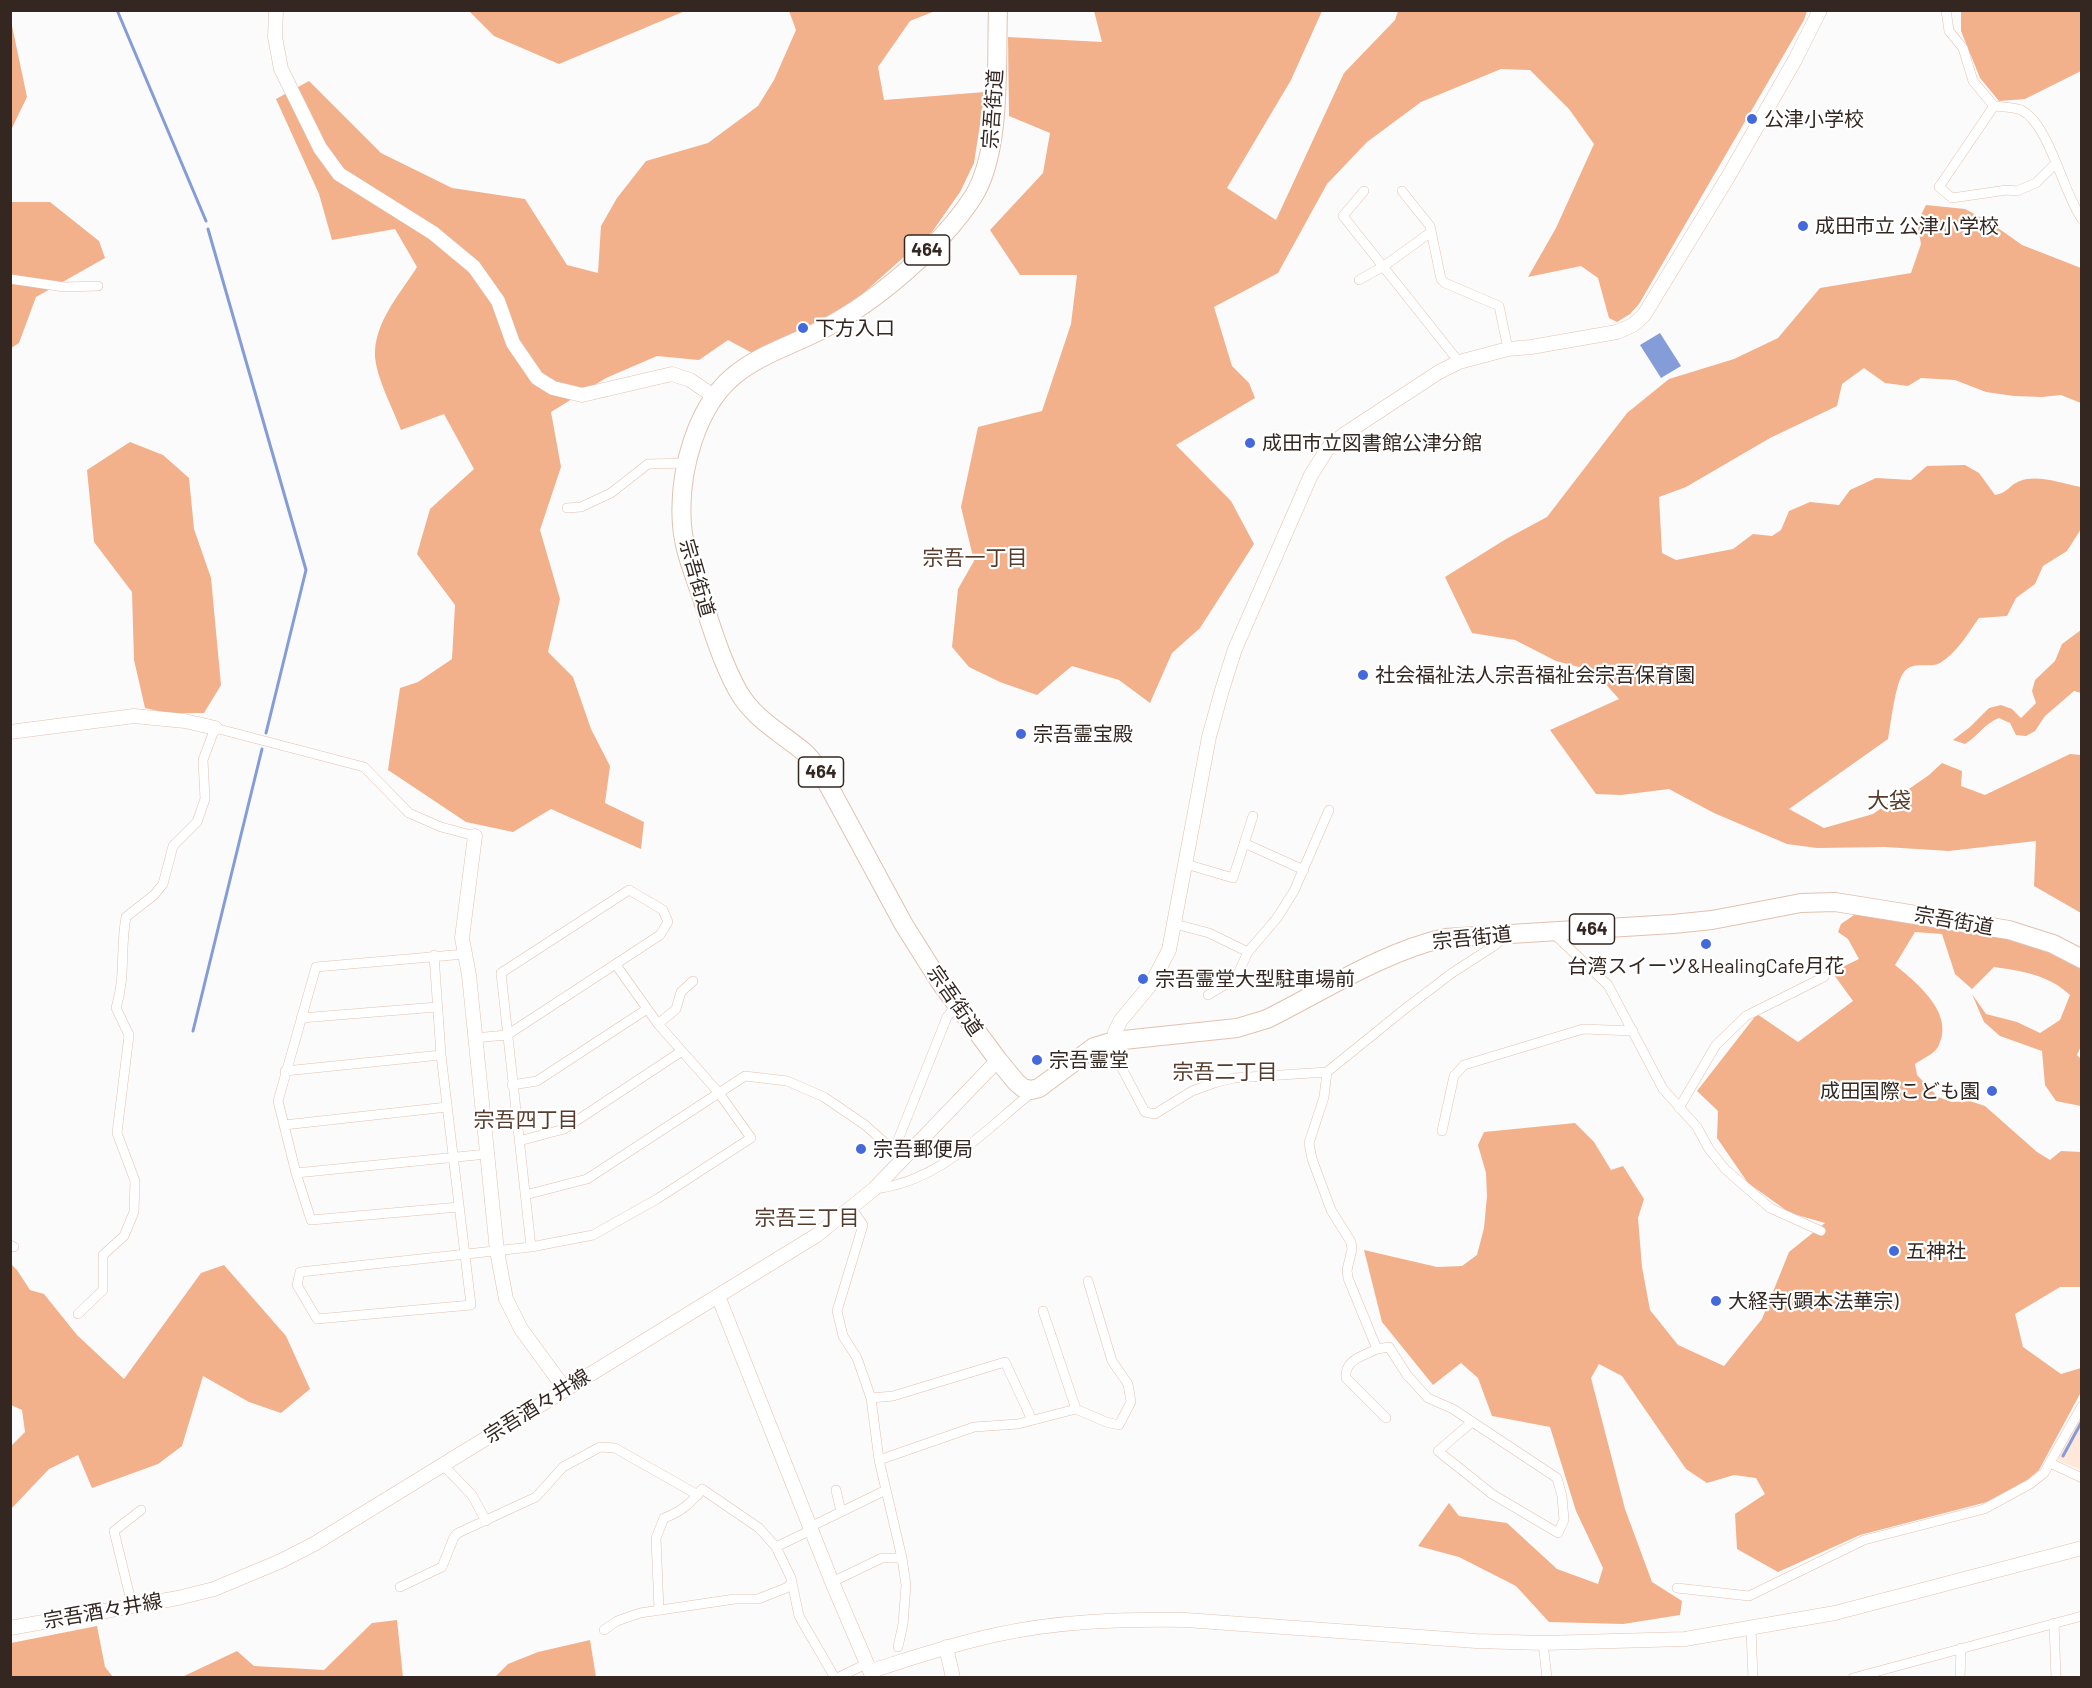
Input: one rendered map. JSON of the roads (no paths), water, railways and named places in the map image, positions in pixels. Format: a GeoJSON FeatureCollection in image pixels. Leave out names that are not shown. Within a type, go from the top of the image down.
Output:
{"type":"FeatureCollection","features":[{"type":"Feature","properties":{"kind":"highway","name":"宗吾街道"},"geometry":{"type":"LineString","coordinates":[[998,10],[993,133],[989,160],[982,179],[968,204],[929,248],[877,296],[826,328],[741,370],[726,381],[714,397],[696,434],[683,495],[682,524],[686,551],[715,640],[738,691],[762,720],[805,753],[820,770],[904,925],[940,982],[998,1060],[1023,1088],[1031,1090],[1039,1088],[1094,1047],[1114,1041],[1237,1028],[1268,1019],[1397,952],[1420,943],[1445,938],[1673,924],[1712,920],[1801,903],[1835,902],[2009,930],[2053,944],[2082,959]]}},
{"type":"Feature","properties":{"kind":"street"},"geometry":{"type":"LineString","coordinates":[[276,10],[275,37],[281,69],[320,148],[339,174],[433,233],[474,267],[498,301],[513,343],[537,378],[553,388],[582,395],[672,374],[690,380],[714,397]]}},
{"type":"Feature","properties":{"kind":"street"},"geometry":{"type":"LineString","coordinates":[[1499,935],[1497,944],[1452,972],[1327,1072],[1234,1078],[1217,1082],[1192,1091],[1155,1114],[1145,1112],[1118,1059],[1114,1041],[1115,1032],[1121,1020],[1152,983],[1168,950],[1175,924],[1209,737],[1235,649],[1311,475],[1328,448],[1343,435],[1439,372],[1459,362],[1508,349],[1617,332],[1633,325],[1644,315],[1728,177],[1795,60],[1820,10]]}},
{"type":"Feature","properties":{"kind":"street"},"geometry":{"type":"LineString","coordinates":[[1946,10],[1949,31],[1964,48],[1973,81],[1994,106],[2021,110],[2028,116],[2044,137],[2082,219]]}},
{"type":"Feature","properties":{"kind":"street"},"geometry":{"type":"LineString","coordinates":[[1994,106],[1939,187],[1952,198],[2007,190],[2017,191],[2036,183],[2055,164]]}},
{"type":"Feature","properties":{"kind":"street"},"geometry":{"type":"LineString","coordinates":[[1364,190],[1343,216],[1459,362]]}},
{"type":"Feature","properties":{"kind":"street"},"geometry":{"type":"LineString","coordinates":[[1402,191],[1430,226],[1441,279],[1445,283],[1499,306],[1508,349]]}},
{"type":"Feature","properties":{"kind":"street"},"geometry":{"type":"LineString","coordinates":[[1359,280],[1384,266],[1431,232]]}},
{"type":"Feature","properties":{"kind":"street"},"geometry":{"type":"LineString","coordinates":[[10,279],[64,287],[99,286]]}},
{"type":"Feature","properties":{"kind":"street"},"geometry":{"type":"LineString","coordinates":[[567,508],[581,507],[610,493],[648,464],[688,463]]}},
{"type":"Feature","properties":{"kind":"street"},"geometry":{"type":"LineString","coordinates":[[10,732],[134,716],[185,721],[364,766],[409,813],[441,827],[475,836],[462,938],[469,975],[497,1251],[506,1299],[521,1329],[565,1389]]}},
{"type":"Feature","properties":{"kind":"street"},"geometry":{"type":"LineString","coordinates":[[78,1314],[103,1290],[104,1255],[124,1236],[134,1212],[135,1181],[117,1133],[129,1035],[116,1008],[122,987],[123,930],[126,917],[154,895],[162,884],[173,846],[197,822],[205,799],[203,760],[215,728]]}},
{"type":"Feature","properties":{"kind":"street"},"geometry":{"type":"LineString","coordinates":[[1208,995],[1236,978],[1248,952],[1277,918],[1304,870],[1329,810]]}},
{"type":"Feature","properties":{"kind":"street"},"geometry":{"type":"LineString","coordinates":[[1186,864],[1233,878],[1253,816]]}},
{"type":"Feature","properties":{"kind":"street"},"geometry":{"type":"LineString","coordinates":[[1244,843],[1304,870]]}},
{"type":"Feature","properties":{"kind":"street"},"geometry":{"type":"LineString","coordinates":[[474,1038],[507,1035],[616,965],[660,935],[668,922],[663,910],[629,890],[501,973],[507,1035],[512,1085],[531,1247]]}},
{"type":"Feature","properties":{"kind":"street"},"geometry":{"type":"LineString","coordinates":[[1175,924],[1209,933],[1248,952]]}},
{"type":"Feature","properties":{"kind":"street"},"geometry":{"type":"LineString","coordinates":[[1551,931],[1608,985],[1657,1079],[1678,1108],[1696,1127],[1709,1149],[1725,1169],[1770,1208],[1821,1231]]}},
{"type":"Feature","properties":{"kind":"street"},"geometry":{"type":"LineString","coordinates":[[459,1207],[311,1220],[296,1173],[278,1101],[316,967],[465,954]]}},
{"type":"Feature","properties":{"kind":"street"},"geometry":{"type":"LineString","coordinates":[[434,955],[441,1055],[447,1107],[465,1254],[471,1305],[317,1319],[297,1285],[300,1272],[465,1254],[497,1251],[531,1247],[594,1235],[657,1199],[751,1138],[719,1093],[658,1024],[616,965]]}},
{"type":"Feature","properties":{"kind":"street"},"geometry":{"type":"LineString","coordinates":[[1678,1108],[1716,1045],[1746,1016],[1824,977]]}},
{"type":"Feature","properties":{"kind":"street"},"geometry":{"type":"LineString","coordinates":[[658,1024],[676,1010],[681,992],[693,981]]}},
{"type":"Feature","properties":{"kind":"street"},"geometry":{"type":"LineString","coordinates":[[525,1195],[587,1179],[746,1076],[787,1081],[824,1097],[865,1125],[898,1154],[947,1017],[957,1005]]}},
{"type":"Feature","properties":{"kind":"street"},"geometry":{"type":"LineString","coordinates":[[301,1018],[437,1007]]}},
{"type":"Feature","properties":{"kind":"street"},"geometry":{"type":"LineString","coordinates":[[512,1085],[537,1081],[647,1009]]}},
{"type":"Feature","properties":{"kind":"street"},"geometry":{"type":"LineString","coordinates":[[1442,1131],[1454,1076],[1464,1065],[1583,1029],[1633,1031]]}},
{"type":"Feature","properties":{"kind":"street"},"geometry":{"type":"LineString","coordinates":[[519,1142],[564,1129],[682,1051]]}},
{"type":"Feature","properties":{"kind":"street"},"geometry":{"type":"LineString","coordinates":[[285,1071],[441,1055]]}},
{"type":"Feature","properties":{"kind":"street","name":"宗吾酒々井線"},"geometry":{"type":"LineString","coordinates":[[10,1628],[178,1598],[214,1589],[281,1561],[314,1544],[817,1234],[874,1189],[898,1154],[998,1060]]}},
{"type":"Feature","properties":{"kind":"street"},"geometry":{"type":"LineString","coordinates":[[1327,1072],[1324,1097],[1309,1143],[1312,1159],[1330,1210],[1351,1242],[1348,1278],[1377,1349]]}},
{"type":"Feature","properties":{"kind":"street"},"geometry":{"type":"LineString","coordinates":[[874,1189],[895,1187],[914,1181],[949,1161],[1039,1088]]}},
{"type":"Feature","properties":{"kind":"street"},"geometry":{"type":"LineString","coordinates":[[284,1125],[447,1107]]}},
{"type":"Feature","properties":{"kind":"street"},"geometry":{"type":"LineString","coordinates":[[296,1173],[487,1154]]}},
{"type":"Feature","properties":{"kind":"street"},"geometry":{"type":"LineString","coordinates":[[851,1208],[862,1225],[837,1311],[843,1336],[857,1358],[871,1398],[879,1460],[902,1558],[906,1585],[903,1624],[898,1647]]}},
{"type":"Feature","properties":{"kind":"street"},"geometry":{"type":"LineString","coordinates":[[879,1460],[975,1427],[1018,1424],[1076,1409],[1119,1425],[1131,1402],[1128,1384],[1112,1361],[1088,1281]]}},
{"type":"Feature","properties":{"kind":"street"},"geometry":{"type":"LineString","coordinates":[[718,1296],[832,1582],[871,1671]]}},
{"type":"Feature","properties":{"kind":"street"},"geometry":{"type":"LineString","coordinates":[[1043,1311],[1076,1409]]}},
{"type":"Feature","properties":{"kind":"street"},"geometry":{"type":"LineString","coordinates":[[1386,1418],[1346,1378],[1345,1370],[1350,1363],[1377,1349],[1389,1347],[1407,1375],[1428,1398],[1453,1409],[1557,1478],[1562,1496],[1564,1520],[1557,1533],[1492,1494],[1438,1451],[1472,1422]]}},
{"type":"Feature","properties":{"kind":"street"},"geometry":{"type":"LineString","coordinates":[[871,1398],[893,1396],[1005,1362],[1032,1420]]}},
{"type":"Feature","properties":{"kind":"street"},"geometry":{"type":"LineString","coordinates":[[1677,1588],[1749,1596],[1864,1540],[1984,1509],[2038,1479],[2044,1473],[2082,1406]]}},
{"type":"Feature","properties":{"kind":"street"},"geometry":{"type":"LineString","coordinates":[[400,1587],[442,1568],[454,1537],[458,1533],[536,1497],[563,1467],[600,1447],[615,1449],[698,1495]]}},
{"type":"Feature","properties":{"kind":"street"},"geometry":{"type":"LineString","coordinates":[[2050,1463],[2082,1478]]}},
{"type":"Feature","properties":{"kind":"street"},"geometry":{"type":"LineString","coordinates":[[442,1464],[472,1495],[486,1521]]}},
{"type":"Feature","properties":{"kind":"street"},"geometry":{"type":"LineString","coordinates":[[659,1610],[656,1533],[664,1518],[678,1513],[702,1489],[759,1528],[776,1547],[791,1578],[799,1616],[836,1677],[871,1671],[946,1647],[994,1635],[1090,1621],[1186,1620],[1476,1641],[1544,1643],[1685,1639],[1835,1613],[2082,1548]]}},
{"type":"Feature","properties":{"kind":"street"},"geometry":{"type":"LineString","coordinates":[[836,1490],[841,1512]]}},
{"type":"Feature","properties":{"kind":"street"},"geometry":{"type":"LineString","coordinates":[[776,1547],[886,1490]]}},
{"type":"Feature","properties":{"kind":"street"},"geometry":{"type":"LineString","coordinates":[[132,1605],[114,1531],[141,1510]]}},
{"type":"Feature","properties":{"kind":"street"},"geometry":{"type":"LineString","coordinates":[[832,1582],[882,1558],[902,1558]]}},
{"type":"Feature","properties":{"kind":"street"},"geometry":{"type":"LineString","coordinates":[[604,1630],[617,1621],[640,1613],[735,1599],[758,1599],[791,1584]]}},
{"type":"Feature","properties":{"kind":"street"},"geometry":{"type":"LineString","coordinates":[[1853,1677],[2082,1616]]}},
{"type":"Feature","properties":{"kind":"street"},"geometry":{"type":"LineString","coordinates":[[2054,1623],[2056,1677]]}},
{"type":"Feature","properties":{"kind":"street"},"geometry":{"type":"LineString","coordinates":[[1751,1629],[1753,1677]]}},
{"type":"Feature","properties":{"kind":"street"},"geometry":{"type":"LineString","coordinates":[[1544,1643],[1546,1677]]}},
{"type":"Feature","properties":{"kind":"street"},"geometry":{"type":"LineString","coordinates":[[946,1647],[953,1677]]}},
{"type":"Feature","properties":{"kind":"street"},"geometry":{"type":"LineString","coordinates":[[1960,1677],[1961,1648]]}},
{"type":"Feature","properties":{"kind":"street"},"geometry":{"type":"LineString","coordinates":[[1901,1666],[1902,1677]]}},
{"type":"Feature","properties":{"kind":"water"},"geometry":{"type":"Polygon","coordinates":[[[1660,333],[1681,366],[1661,378],[1640,345],[1660,333]]]}},
{"type":"Feature","properties":{"kind":"waterway"},"geometry":{"type":"LineString","coordinates":[[117,10],[206,221]]}},
{"type":"Feature","properties":{"kind":"waterway"},"geometry":{"type":"LineString","coordinates":[[208,229],[306,570],[266,733]]}},
{"type":"Feature","properties":{"kind":"waterway"},"geometry":{"type":"LineString","coordinates":[[193,1031],[262,749]]}},
{"type":"Feature","properties":{"kind":"waterway"},"geometry":{"type":"LineString","coordinates":[[2063,1456],[2082,1421]]}},
{"type":"Feature","properties":{"kind":"place","name":"公津小学校"},"geometry":{"type":"Point","coordinates":[1752,119]}},
{"type":"Feature","properties":{"kind":"place","name":"成田市立 公津小学校"},"geometry":{"type":"Point","coordinates":[1803,226]}},
{"type":"Feature","properties":{"kind":"place","name":"下方入口"},"geometry":{"type":"Point","coordinates":[803,328]}},
{"type":"Feature","properties":{"kind":"place","name":"成田市立図書館公津分館"},"geometry":{"type":"Point","coordinates":[1250,443]}},
{"type":"Feature","properties":{"kind":"place","name":"社会福祉法人宗吾福祉会宗吾保育園"},"geometry":{"type":"Point","coordinates":[1363,675]}},
{"type":"Feature","properties":{"kind":"place","name":"宗吾霊宝殿"},"geometry":{"type":"Point","coordinates":[1021,734]}},
{"type":"Feature","properties":{"kind":"place","name":"台湾スイーツ&HealingCafe月花"},"geometry":{"type":"Point","coordinates":[1706,944]}},
{"type":"Feature","properties":{"kind":"place","name":"宗吾霊堂大型駐車場前"},"geometry":{"type":"Point","coordinates":[1143,979]}},
{"type":"Feature","properties":{"kind":"place","name":"宗吾霊堂"},"geometry":{"type":"Point","coordinates":[1037,1060]}},
{"type":"Feature","properties":{"kind":"place","name":"成田国際こども園"},"geometry":{"type":"Point","coordinates":[1992,1091]}},
{"type":"Feature","properties":{"kind":"place","name":"宗吾郵便局"},"geometry":{"type":"Point","coordinates":[861,1149]}},
{"type":"Feature","properties":{"kind":"place","name":"五神社"},"geometry":{"type":"Point","coordinates":[1894,1251]}},
{"type":"Feature","properties":{"kind":"place","name":"大経寺(顕本法華宗)"},"geometry":{"type":"Point","coordinates":[1716,1301]}},
{"type":"Feature","properties":{"kind":"district","name":"宗吾一丁目"},"geometry":{"type":"Point","coordinates":[975,558]}},
{"type":"Feature","properties":{"kind":"district","name":"大袋"},"geometry":{"type":"Point","coordinates":[1889,801]}},
{"type":"Feature","properties":{"kind":"district","name":"宗吾二丁目"},"geometry":{"type":"Point","coordinates":[1225,1072]}},
{"type":"Feature","properties":{"kind":"district","name":"宗吾四丁目"},"geometry":{"type":"Point","coordinates":[526,1120]}},
{"type":"Feature","properties":{"kind":"district","name":"宗吾三丁目"},"geometry":{"type":"Point","coordinates":[807,1218]}}]}
